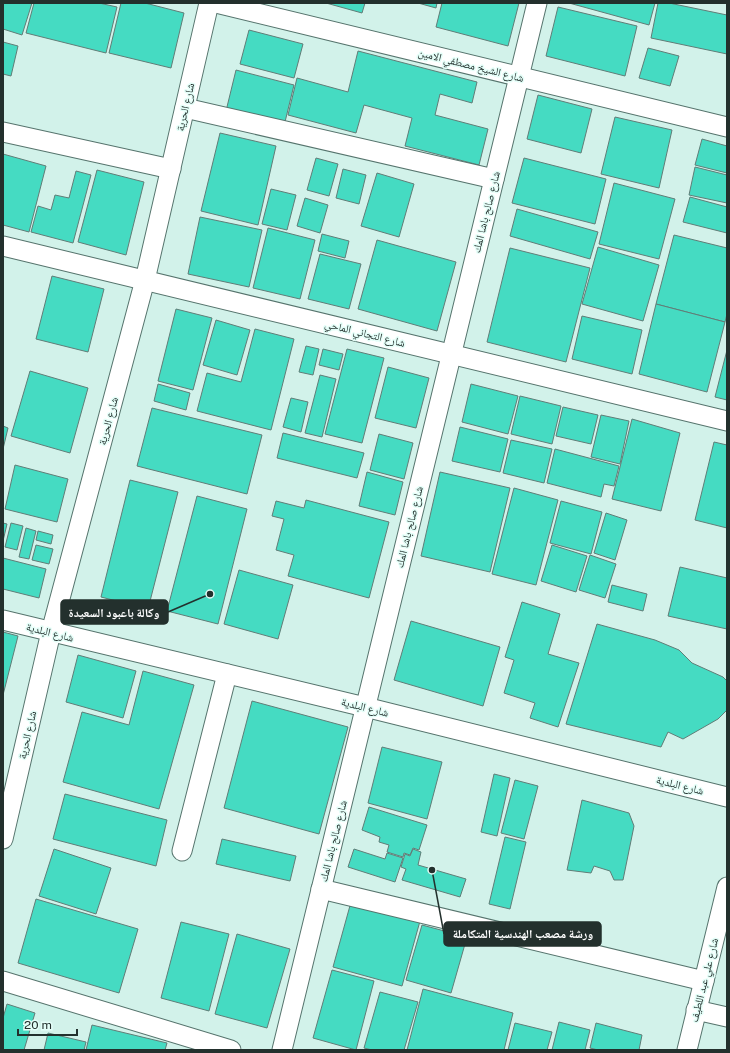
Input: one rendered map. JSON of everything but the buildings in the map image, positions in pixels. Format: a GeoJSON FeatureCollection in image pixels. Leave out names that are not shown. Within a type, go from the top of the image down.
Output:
{"type":"FeatureCollection","features":[{"type":"Feature","properties":{"kind":"street","name":"شارع الحرية"},"geometry":{"type":"LineString","coordinates":[[3,839],[51,632],[145,280],[209,3]]}},
{"type":"Feature","properties":{"kind":"street","name":"شارع الشيخ مصطفي الامين"},"geometry":{"type":"LineString","coordinates":[[216,3],[727,127]]}},
{"type":"Feature","properties":{"kind":"street","name":"شارع صالح باشا المك"},"geometry":{"type":"LineString","coordinates":[[282,1050],[537,3]]}},
{"type":"Feature","properties":{"kind":"street"},"geometry":{"type":"LineString","coordinates":[[185,108],[494,179]]}},
{"type":"Feature","properties":{"kind":"street"},"geometry":{"type":"LineString","coordinates":[[3,132],[171,169]]}},
{"type":"Feature","properties":{"kind":"street","name":"شارع التجاني الماحي"},"geometry":{"type":"LineString","coordinates":[[3,246],[727,421]]}},
{"type":"Feature","properties":{"kind":"street","name":"شارع البلدية"},"geometry":{"type":"LineString","coordinates":[[3,620],[366,707],[727,797]]}},
{"type":"Feature","properties":{"kind":"street"},"geometry":{"type":"LineString","coordinates":[[182,850],[227,674]]}},
{"type":"Feature","properties":{"kind":"street","name":"شارع علي عبد اللطيف"},"geometry":{"type":"LineString","coordinates":[[686,1050],[727,887]]}},
{"type":"Feature","properties":{"kind":"street"},"geometry":{"type":"LineString","coordinates":[[321,889],[704,981]]}},
{"type":"Feature","properties":{"kind":"street"},"geometry":{"type":"LineString","coordinates":[[3,981],[231,1050]]}},
{"type":"Feature","properties":{"kind":"street"},"geometry":{"type":"LineString","coordinates":[[696,1010],[727,1017]]}},
{"type":"Feature","properties":{"kind":"place","name":"وكالة باعبود السعيدة"},"geometry":{"type":"Point","coordinates":[210,594]}},
{"type":"Feature","properties":{"kind":"place","name":"ورشة مصعب الهندسية المتكاملة"},"geometry":{"type":"Point","coordinates":[432,870]}}]}
